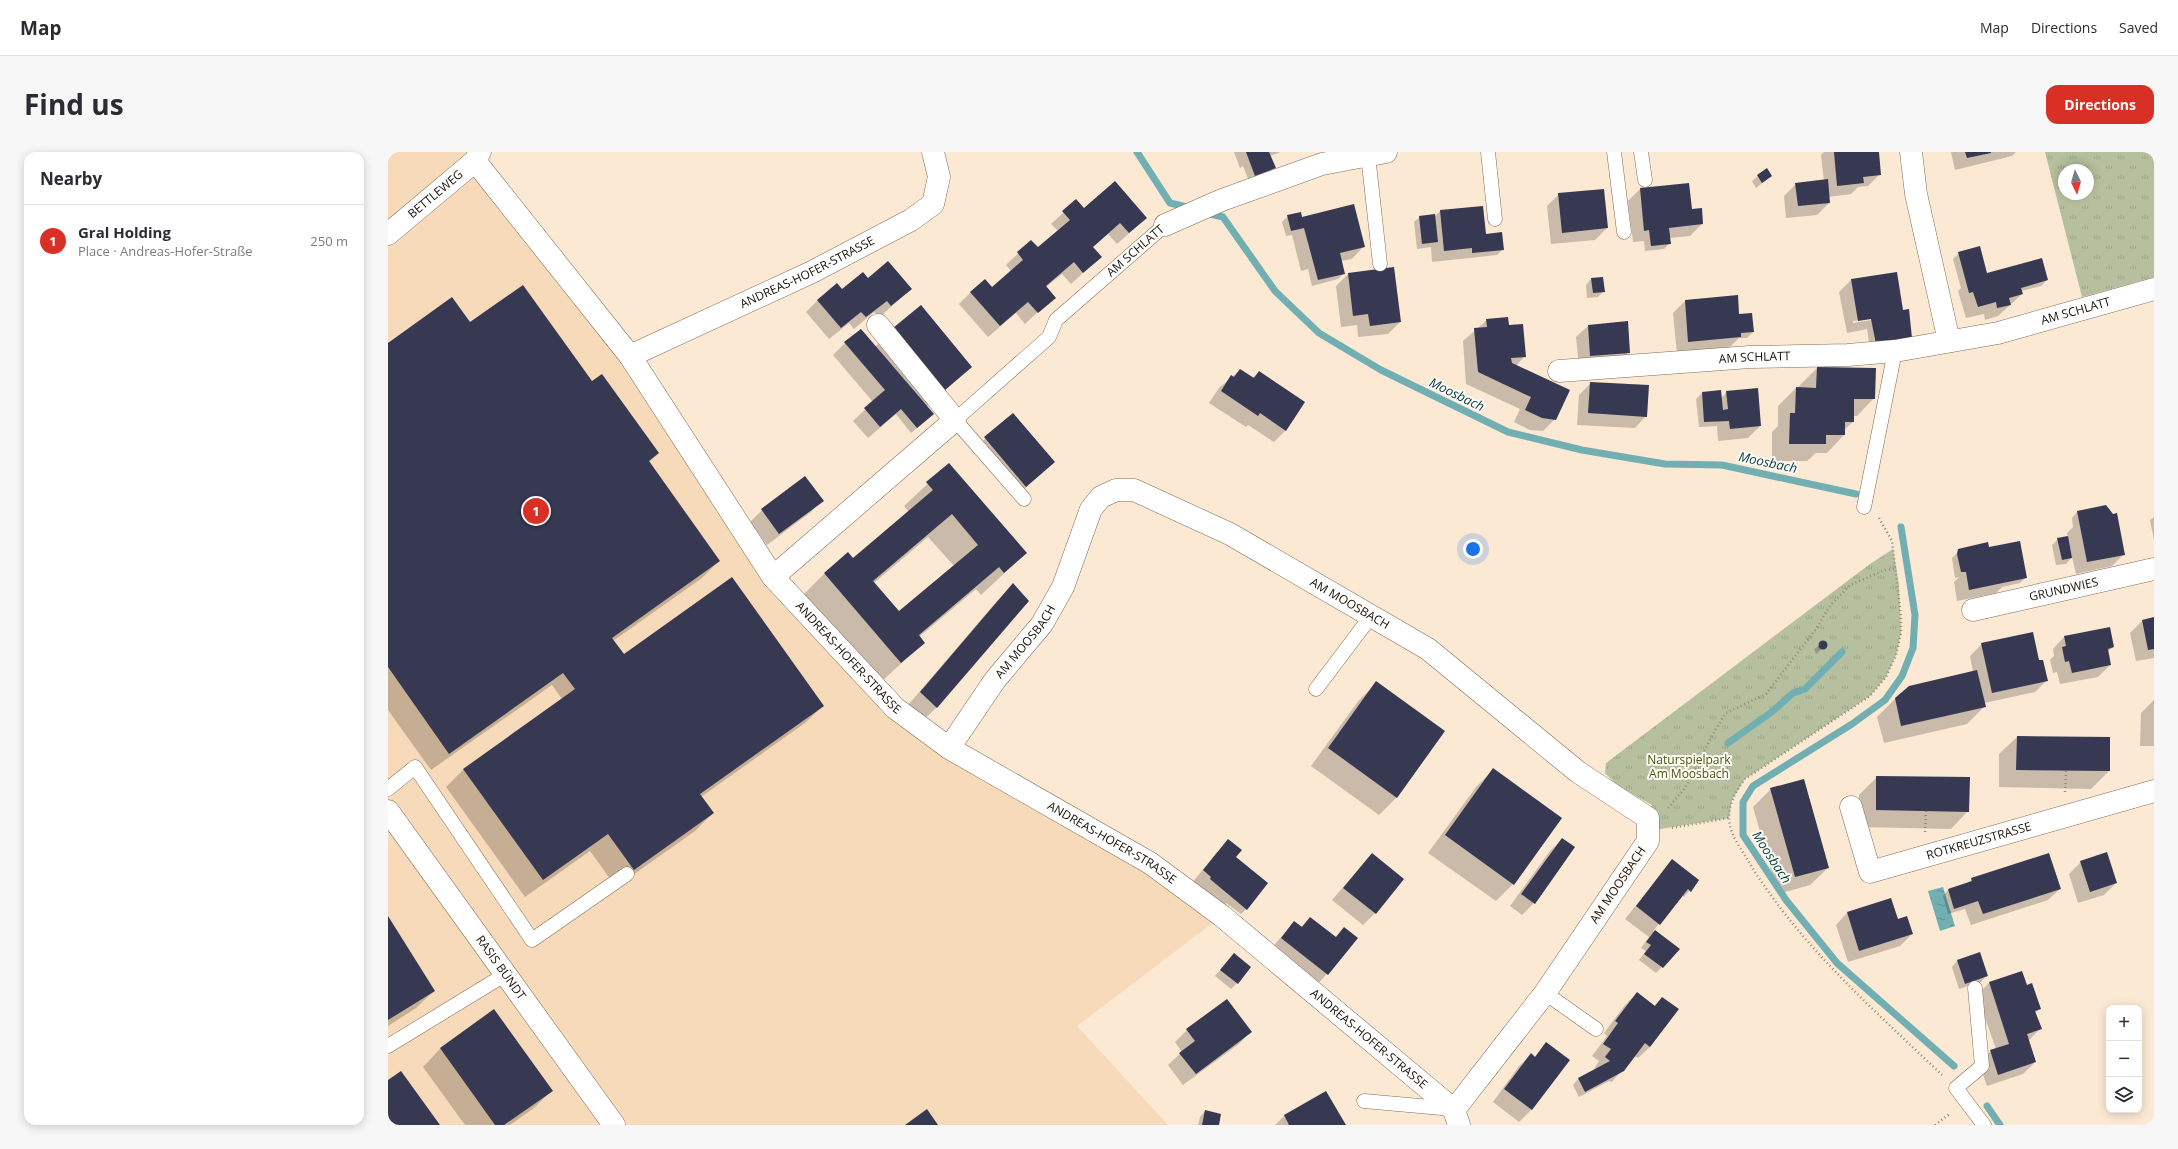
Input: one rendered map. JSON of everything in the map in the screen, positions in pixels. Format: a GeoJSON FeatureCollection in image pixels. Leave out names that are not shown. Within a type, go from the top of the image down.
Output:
{"type":"FeatureCollection","features":[{"type":"Feature","properties":{"kind":"street","name":"ANDREAS-HOFER-STRASSE"},"geometry":{"type":"LineString","coordinates":[[630,356],[812,272],[911,220],[932,204],[939,177],[933,152]]}},
{"type":"Feature","properties":{"kind":"street"},"geometry":{"type":"LineString","coordinates":[[1911,152],[1916,194],[1949,341]]}},
{"type":"Feature","properties":{"kind":"street","name":"AM SCHLATT"},"geometry":{"type":"LineString","coordinates":[[1165,225],[1222,200],[1322,164],[1339,156],[1377,154]]}},
{"type":"Feature","properties":{"kind":"street","name":"ANDREAS-HOFER-STRASSE"},"geometry":{"type":"LineString","coordinates":[[477,157],[630,356],[773,577],[895,708],[950,748],[1150,863],[1222,916],[1457,1117]]}},
{"type":"Feature","properties":{"kind":"street","name":"BETTLEWEG"},"geometry":{"type":"LineString","coordinates":[[388,234],[477,157]]}},
{"type":"Feature","properties":{"kind":"street","name":"AM SCHLATT"},"geometry":{"type":"LineString","coordinates":[[1559,371],[1750,357],[1848,355],[1895,351],[1998,333],[2154,289]]}},
{"type":"Feature","properties":{"kind":"street"},"geometry":{"type":"LineString","coordinates":[[773,577],[954,420],[878,325]]}},
{"type":"Feature","properties":{"kind":"street","name":"AM MOOSBACH"},"geometry":{"type":"LineString","coordinates":[[950,748],[995,680],[1042,624],[1063,588],[1091,509],[1101,497],[1116,490],[1134,490],[1230,534],[1372,615],[1428,649],[1578,772],[1648,824],[1648,841],[1545,993]]}},
{"type":"Feature","properties":{"kind":"street","name":"GRUNDWIES"},"geometry":{"type":"LineString","coordinates":[[1973,610],[2154,569]]}},
{"type":"Feature","properties":{"kind":"street","name":"ROTKREUZSTRASSE"},"geometry":{"type":"LineString","coordinates":[[1851,807],[1870,872],[2154,791]]}},
{"type":"Feature","properties":{"kind":"street","name":"RASIS BÜNDT"},"geometry":{"type":"LineString","coordinates":[[388,811],[614,1125]]}},
{"type":"Feature","properties":{"kind":"street"},"geometry":{"type":"LineString","coordinates":[[1457,1117],[1545,993]]}},
{"type":"Feature","properties":{"kind":"lane"},"geometry":{"type":"LineString","coordinates":[[1488,152],[1495,218]]}},
{"type":"Feature","properties":{"kind":"lane"},"geometry":{"type":"LineString","coordinates":[[1614,152],[1624,232]]}},
{"type":"Feature","properties":{"kind":"lane"},"geometry":{"type":"LineString","coordinates":[[1641,152],[1645,180]]}},
{"type":"Feature","properties":{"kind":"lane"},"geometry":{"type":"LineString","coordinates":[[1377,154],[1380,264]]}},
{"type":"Feature","properties":{"kind":"lane","name":"AM SCHLATT"},"geometry":{"type":"LineString","coordinates":[[954,420],[1049,337],[1056,320],[1165,225]]}},
{"type":"Feature","properties":{"kind":"lane"},"geometry":{"type":"LineString","coordinates":[[1864,506],[1895,351]]}},
{"type":"Feature","properties":{"kind":"lane"},"geometry":{"type":"LineString","coordinates":[[954,420],[1024,499]]}},
{"type":"Feature","properties":{"kind":"lane"},"geometry":{"type":"LineString","coordinates":[[1316,690],[1372,615]]}},
{"type":"Feature","properties":{"kind":"lane"},"geometry":{"type":"LineString","coordinates":[[388,789],[415,767],[532,940],[627,874]]}},
{"type":"Feature","properties":{"kind":"lane"},"geometry":{"type":"LineString","coordinates":[[388,1046],[506,974]]}},
{"type":"Feature","properties":{"kind":"lane"},"geometry":{"type":"LineString","coordinates":[[1975,988],[1982,1066],[1956,1088],[1984,1125]]}},
{"type":"Feature","properties":{"kind":"lane"},"geometry":{"type":"LineString","coordinates":[[1545,993],[1596,1030]]}},
{"type":"Feature","properties":{"kind":"lane"},"geometry":{"type":"LineString","coordinates":[[1364,1101],[1457,1117]]}},
{"type":"Feature","properties":{"kind":"path"},"geometry":{"type":"LineString","coordinates":[[1648,824],[1673,804],[1685,788],[1714,732],[1726,713],[1766,694],[1816,629],[1828,607],[1850,586],[1885,570],[1897,569]]}},
{"type":"Feature","properties":{"kind":"path"},"geometry":{"type":"LineString","coordinates":[[1648,824],[1729,818]]}},
{"type":"Feature","properties":{"kind":"shaded area"},"geometry":{"type":"Polygon","coordinates":[[[388,152],[480,152],[773,577],[895,708],[1222,916],[1077,1026],[1168,1125],[388,1125],[388,152]]]}},
{"type":"Feature","properties":{"kind":"green space"},"geometry":{"type":"Polygon","coordinates":[[[2045,152],[2154,152],[2154,277],[2082,297],[2045,152]]]}},
{"type":"Feature","properties":{"kind":"green space","name":"Naturspielpark Am Moosbach"},"geometry":{"type":"Polygon","coordinates":[[[1893,549],[1899,585],[1901,633],[1896,655],[1886,677],[1870,696],[1745,779],[1732,800],[1729,818],[1648,831],[1648,818],[1652,805],[1618,786],[1605,773],[1606,763],[1870,564],[1893,549]]]}},
{"type":"Feature","properties":{"kind":"water"},"geometry":{"type":"Polygon","coordinates":[[[1943,887],[1955,926],[1940,931],[1928,891],[1943,887]]]}},
{"type":"Feature","properties":{"kind":"building"},"geometry":{"type":"Polygon","coordinates":[[[1246,152],[1269,152],[1276,168],[1255,176],[1246,152]]]}},
{"type":"Feature","properties":{"kind":"building"},"geometry":{"type":"Polygon","coordinates":[[[1834,152],[1879,152],[1881,175],[1863,177],[1864,183],[1837,186],[1834,152]]]}},
{"type":"Feature","properties":{"kind":"building"},"geometry":{"type":"Polygon","coordinates":[[[1965,152],[1991,152],[1991,153],[1967,158],[1965,152]]]}},
{"type":"Feature","properties":{"kind":"building"},"geometry":{"type":"Polygon","coordinates":[[[1767,168],[1772,176],[1762,183],[1757,175],[1767,168]]]}},
{"type":"Feature","properties":{"kind":"building"},"geometry":{"type":"Polygon","coordinates":[[[1828,179],[1830,203],[1798,206],[1795,183],[1828,179]]]}},
{"type":"Feature","properties":{"kind":"building"},"geometry":{"type":"Polygon","coordinates":[[[1115,181],[1147,218],[1129,233],[1120,223],[1093,247],[1102,257],[1083,273],[1074,262],[1046,286],[1056,298],[1038,313],[1028,302],[1000,326],[970,292],[985,279],[992,287],[1023,260],[1017,252],[1031,240],[1038,247],[1070,220],[1062,211],[1076,199],[1084,208],[1115,181]]]}},
{"type":"Feature","properties":{"kind":"building"},"geometry":{"type":"Polygon","coordinates":[[[1689,183],[1692,209],[1702,208],[1703,224],[1669,228],[1671,244],[1651,246],[1649,230],[1644,231],[1640,188],[1689,183]]]}},
{"type":"Feature","properties":{"kind":"building"},"geometry":{"type":"Polygon","coordinates":[[[1604,189],[1608,228],[1562,233],[1558,193],[1604,189]]]}},
{"type":"Feature","properties":{"kind":"building"},"geometry":{"type":"Polygon","coordinates":[[[1354,204],[1365,247],[1340,253],[1345,274],[1318,280],[1304,228],[1291,231],[1287,215],[1301,212],[1302,217],[1354,204]]]}},
{"type":"Feature","properties":{"kind":"building"},"geometry":{"type":"Polygon","coordinates":[[[1483,206],[1486,234],[1502,232],[1504,250],[1472,253],[1472,248],[1444,251],[1440,210],[1483,206]]]}},
{"type":"Feature","properties":{"kind":"building"},"geometry":{"type":"Polygon","coordinates":[[[1435,214],[1438,242],[1422,244],[1419,216],[1435,214]]]}},
{"type":"Feature","properties":{"kind":"building"},"geometry":{"type":"Polygon","coordinates":[[[1980,246],[1987,273],[2042,258],[2048,280],[2021,288],[2023,294],[2009,298],[2011,305],[1997,308],[1996,302],[1978,307],[1973,292],[1969,293],[1958,252],[1980,246]]]}},
{"type":"Feature","properties":{"kind":"building"},"geometry":{"type":"Polygon","coordinates":[[[888,261],[912,289],[891,306],[887,301],[866,317],[861,312],[841,328],[817,300],[837,283],[842,289],[863,272],[868,278],[888,261]]]}},
{"type":"Feature","properties":{"kind":"building"},"geometry":{"type":"Polygon","coordinates":[[[1394,267],[1401,322],[1370,326],[1368,314],[1353,316],[1348,273],[1394,267]]]}},
{"type":"Feature","properties":{"kind":"building"},"geometry":{"type":"Polygon","coordinates":[[[1897,272],[1903,310],[1909,309],[1912,338],[1876,344],[1871,319],[1858,321],[1851,279],[1897,272]]]}},
{"type":"Feature","properties":{"kind":"building"},"geometry":{"type":"Polygon","coordinates":[[[1603,277],[1605,292],[1593,293],[1591,278],[1603,277]]]}},
{"type":"Feature","properties":{"kind":"building"},"geometry":{"type":"Polygon","coordinates":[[[523,285],[592,381],[602,374],[659,453],[649,461],[720,561],[612,638],[624,654],[732,577],[824,706],[700,794],[714,813],[634,870],[608,834],[543,880],[463,769],[575,689],[563,673],[449,754],[388,667],[388,343],[452,297],[470,322],[523,285]]]}},
{"type":"Feature","properties":{"kind":"building"},"geometry":{"type":"Polygon","coordinates":[[[1738,295],[1739,314],[1752,313],[1754,332],[1741,333],[1741,337],[1688,342],[1685,300],[1738,295]]]}},
{"type":"Feature","properties":{"kind":"building"},"geometry":{"type":"Polygon","coordinates":[[[921,305],[972,367],[945,390],[893,328],[921,305]]]}},
{"type":"Feature","properties":{"kind":"building"},"geometry":{"type":"Polygon","coordinates":[[[1508,317],[1509,325],[1523,324],[1526,357],[1511,358],[1512,363],[1570,390],[1556,420],[1542,418],[1525,410],[1531,397],[1478,372],[1474,328],[1487,327],[1486,319],[1508,317]]]}},
{"type":"Feature","properties":{"kind":"building"},"geometry":{"type":"Polygon","coordinates":[[[1628,321],[1630,353],[1590,356],[1588,325],[1628,321]]]}},
{"type":"Feature","properties":{"kind":"building"},"geometry":{"type":"Polygon","coordinates":[[[861,329],[934,414],[917,428],[901,409],[880,427],[864,408],[885,390],[844,342],[861,329]]]}},
{"type":"Feature","properties":{"kind":"building"},"geometry":{"type":"Polygon","coordinates":[[[1817,367],[1876,368],[1875,399],[1854,399],[1854,422],[1845,422],[1845,435],[1826,435],[1826,444],[1789,444],[1790,413],[1795,413],[1796,387],[1816,388],[1817,367]]]}},
{"type":"Feature","properties":{"kind":"building"},"geometry":{"type":"Polygon","coordinates":[[[1240,369],[1254,378],[1259,371],[1305,402],[1286,431],[1260,413],[1258,416],[1221,391],[1231,375],[1234,377],[1240,369]]]}},
{"type":"Feature","properties":{"kind":"building"},"geometry":{"type":"Polygon","coordinates":[[[1590,382],[1649,385],[1647,417],[1588,413],[1590,382]]]}},
{"type":"Feature","properties":{"kind":"building"},"geometry":{"type":"Polygon","coordinates":[[[1758,388],[1761,426],[1730,429],[1729,421],[1704,422],[1702,392],[1721,390],[1723,410],[1728,409],[1726,391],[1758,388]]]}},
{"type":"Feature","properties":{"kind":"building"},"geometry":{"type":"Polygon","coordinates":[[[1013,413],[1055,462],[1026,487],[984,437],[1013,413]]]}},
{"type":"Feature","properties":{"kind":"building"},"geometry":{"type":"Polygon","coordinates":[[[949,463],[1027,553],[1004,573],[999,567],[919,635],[925,643],[901,663],[824,573],[848,552],[853,558],[933,490],[926,482],[949,463]],[[952,514],[873,581],[899,611],[978,545],[952,514]]]}},
{"type":"Feature","properties":{"kind":"building"},"geometry":{"type":"Polygon","coordinates":[[[805,476],[824,501],[779,534],[761,509],[805,476]]]}},
{"type":"Feature","properties":{"kind":"building"},"geometry":{"type":"Polygon","coordinates":[[[2106,505],[2113,514],[2117,513],[2125,555],[2087,562],[2077,511],[2106,505]]]}},
{"type":"Feature","properties":{"kind":"building"},"geometry":{"type":"Polygon","coordinates":[[[2068,536],[2072,558],[2062,560],[2057,538],[2068,536]]]}},
{"type":"Feature","properties":{"kind":"building"},"geometry":{"type":"Polygon","coordinates":[[[2020,541],[2027,578],[1969,590],[1966,572],[1961,572],[1957,554],[1958,549],[1988,542],[1989,547],[2020,541]]]}},
{"type":"Feature","properties":{"kind":"building"},"geometry":{"type":"Polygon","coordinates":[[[1013,583],[1029,601],[937,708],[920,692],[1013,583]]]}},
{"type":"Feature","properties":{"kind":"building"},"geometry":{"type":"Polygon","coordinates":[[[2154,617],[2154,649],[2148,650],[2142,620],[2154,617]]]}},
{"type":"Feature","properties":{"kind":"building"},"geometry":{"type":"Polygon","coordinates":[[[2110,627],[2114,647],[2108,649],[2111,665],[2072,673],[2069,661],[2065,662],[2062,647],[2066,646],[2064,636],[2110,627]]]}},
{"type":"Feature","properties":{"kind":"building"},"geometry":{"type":"Polygon","coordinates":[[[2033,632],[2039,660],[2043,660],[2048,681],[1992,693],[1981,643],[2033,632]]]}},
{"type":"Feature","properties":{"kind":"building"},"geometry":{"type":"Polygon","coordinates":[[[1821,641],[1825,641],[1827,645],[1825,649],[1821,649],[1819,647],[1819,643],[1821,641]]]}},
{"type":"Feature","properties":{"kind":"building"},"geometry":{"type":"Polygon","coordinates":[[[1977,670],[1986,707],[1901,726],[1895,698],[1909,686],[1977,670]]]}},
{"type":"Feature","properties":{"kind":"building"},"geometry":{"type":"Polygon","coordinates":[[[1376,681],[1445,731],[1397,798],[1328,748],[1376,681]]]}},
{"type":"Feature","properties":{"kind":"building"},"geometry":{"type":"Polygon","coordinates":[[[2017,736],[2110,737],[2110,771],[2016,770],[2017,736]]]}},
{"type":"Feature","properties":{"kind":"building"},"geometry":{"type":"Polygon","coordinates":[[[1493,768],[1562,818],[1514,885],[1445,835],[1493,768]]]}},
{"type":"Feature","properties":{"kind":"building"},"geometry":{"type":"Polygon","coordinates":[[[1876,776],[1970,777],[1969,812],[1876,810],[1876,776]]]}},
{"type":"Feature","properties":{"kind":"building"},"geometry":{"type":"Polygon","coordinates":[[[1804,779],[1829,868],[1795,877],[1770,788],[1804,779]]]}},
{"type":"Feature","properties":{"kind":"building"},"geometry":{"type":"Polygon","coordinates":[[[1562,838],[1575,847],[1535,904],[1521,894],[1562,838]]]}},
{"type":"Feature","properties":{"kind":"building"},"geometry":{"type":"Polygon","coordinates":[[[1228,839],[1242,850],[1236,857],[1268,883],[1247,910],[1210,879],[1211,877],[1203,870],[1228,839]]]}},
{"type":"Feature","properties":{"kind":"building"},"geometry":{"type":"Polygon","coordinates":[[[2107,852],[2117,883],[2090,892],[2080,861],[2107,852]]]}},
{"type":"Feature","properties":{"kind":"building"},"geometry":{"type":"Polygon","coordinates":[[[1372,853],[1404,879],[1376,914],[1343,888],[1372,853]]]}},
{"type":"Feature","properties":{"kind":"building"},"geometry":{"type":"Polygon","coordinates":[[[2049,853],[2061,889],[1983,914],[1978,901],[1954,909],[1948,889],[1972,881],[1971,878],[2049,853]]]}},
{"type":"Feature","properties":{"kind":"building"},"geometry":{"type":"Polygon","coordinates":[[[1672,859],[1699,880],[1691,892],[1688,889],[1660,925],[1636,906],[1672,859]]]}},
{"type":"Feature","properties":{"kind":"building"},"geometry":{"type":"Polygon","coordinates":[[[1891,898],[1898,919],[1907,916],[1913,934],[1859,951],[1847,912],[1891,898]]]}},
{"type":"Feature","properties":{"kind":"building"},"geometry":{"type":"Polygon","coordinates":[[[388,916],[435,991],[388,1020],[388,916]]]}},
{"type":"Feature","properties":{"kind":"building"},"geometry":{"type":"Polygon","coordinates":[[[1310,917],[1336,937],[1344,927],[1358,938],[1328,975],[1281,938],[1294,921],[1302,927],[1310,917]]]}},
{"type":"Feature","properties":{"kind":"building"},"geometry":{"type":"Polygon","coordinates":[[[1655,930],[1680,949],[1663,968],[1644,954],[1651,945],[1646,942],[1655,930]]]}},
{"type":"Feature","properties":{"kind":"building"},"geometry":{"type":"Polygon","coordinates":[[[1980,952],[1988,976],[1965,984],[1957,960],[1980,952]]]}},
{"type":"Feature","properties":{"kind":"building"},"geometry":{"type":"Polygon","coordinates":[[[1234,953],[1251,967],[1238,984],[1220,970],[1234,953]]]}},
{"type":"Feature","properties":{"kind":"building"},"geometry":{"type":"Polygon","coordinates":[[[2022,971],[2027,985],[2032,983],[2041,1009],[2035,1011],[2042,1029],[2027,1034],[2036,1062],[1998,1075],[1990,1050],[2009,1044],[1989,982],[2022,971]]]}},
{"type":"Feature","properties":{"kind":"building"},"geometry":{"type":"Polygon","coordinates":[[[1637,992],[1655,1006],[1662,997],[1679,1009],[1650,1047],[1645,1043],[1624,1071],[1585,1092],[1578,1078],[1610,1061],[1605,1057],[1611,1049],[1603,1044],[1618,1023],[1615,1021],[1637,992]]]}},
{"type":"Feature","properties":{"kind":"building"},"geometry":{"type":"Polygon","coordinates":[[[1227,999],[1252,1032],[1196,1074],[1179,1053],[1195,1041],[1186,1029],[1227,999]]]}},
{"type":"Feature","properties":{"kind":"building"},"geometry":{"type":"Polygon","coordinates":[[[494,1009],[553,1091],[504,1125],[495,1125],[440,1048],[494,1009]]]}},
{"type":"Feature","properties":{"kind":"building"},"geometry":{"type":"Polygon","coordinates":[[[1546,1042],[1570,1060],[1532,1110],[1504,1089],[1531,1053],[1535,1057],[1546,1042]]]}},
{"type":"Feature","properties":{"kind":"building"},"geometry":{"type":"Polygon","coordinates":[[[401,1071],[440,1125],[388,1125],[388,1080],[401,1071]]]}},
{"type":"Feature","properties":{"kind":"building"},"geometry":{"type":"Polygon","coordinates":[[[1326,1091],[1346,1125],[1289,1125],[1284,1115],[1326,1091]]]}},
{"type":"Feature","properties":{"kind":"building"},"geometry":{"type":"Polygon","coordinates":[[[927,1109],[938,1125],[905,1125],[927,1109]]]}},
{"type":"Feature","properties":{"kind":"building"},"geometry":{"type":"Polygon","coordinates":[[[1205,1110],[1221,1114],[1219,1125],[1202,1125],[1205,1110]]]}},
{"type":"Feature","properties":{"kind":"waterway","name":"Moosbach"},"geometry":{"type":"LineString","coordinates":[[1137,152],[1170,203],[1191,208]]}},
{"type":"Feature","properties":{"kind":"waterway","name":"Moosbach"},"geometry":{"type":"LineString","coordinates":[[1206,213],[1223,217],[1275,291],[1319,333],[1381,370],[1508,432],[1582,450],[1665,464],[1722,465],[1856,494]]}},
{"type":"Feature","properties":{"kind":"waterway","name":"Moosbach"},"geometry":{"type":"LineString","coordinates":[[1901,527],[1915,615],[1913,648],[1902,676],[1885,700],[1852,724],[1753,786],[1743,802],[1743,835],[1786,900],[1837,963],[1954,1066]]}},
{"type":"Feature","properties":{"kind":"waterway"},"geometry":{"type":"LineString","coordinates":[[1728,743],[1773,711],[1793,693],[1805,689],[1842,652]]}},
{"type":"Feature","properties":{"kind":"waterway","name":"Moosbach"},"geometry":{"type":"LineString","coordinates":[[1987,1106],[2000,1125]]}},
{"type":"Feature","properties":{"kind":"place","name":"Gral Holding"},"geometry":{"type":"Point","coordinates":[536,511]}}]}
